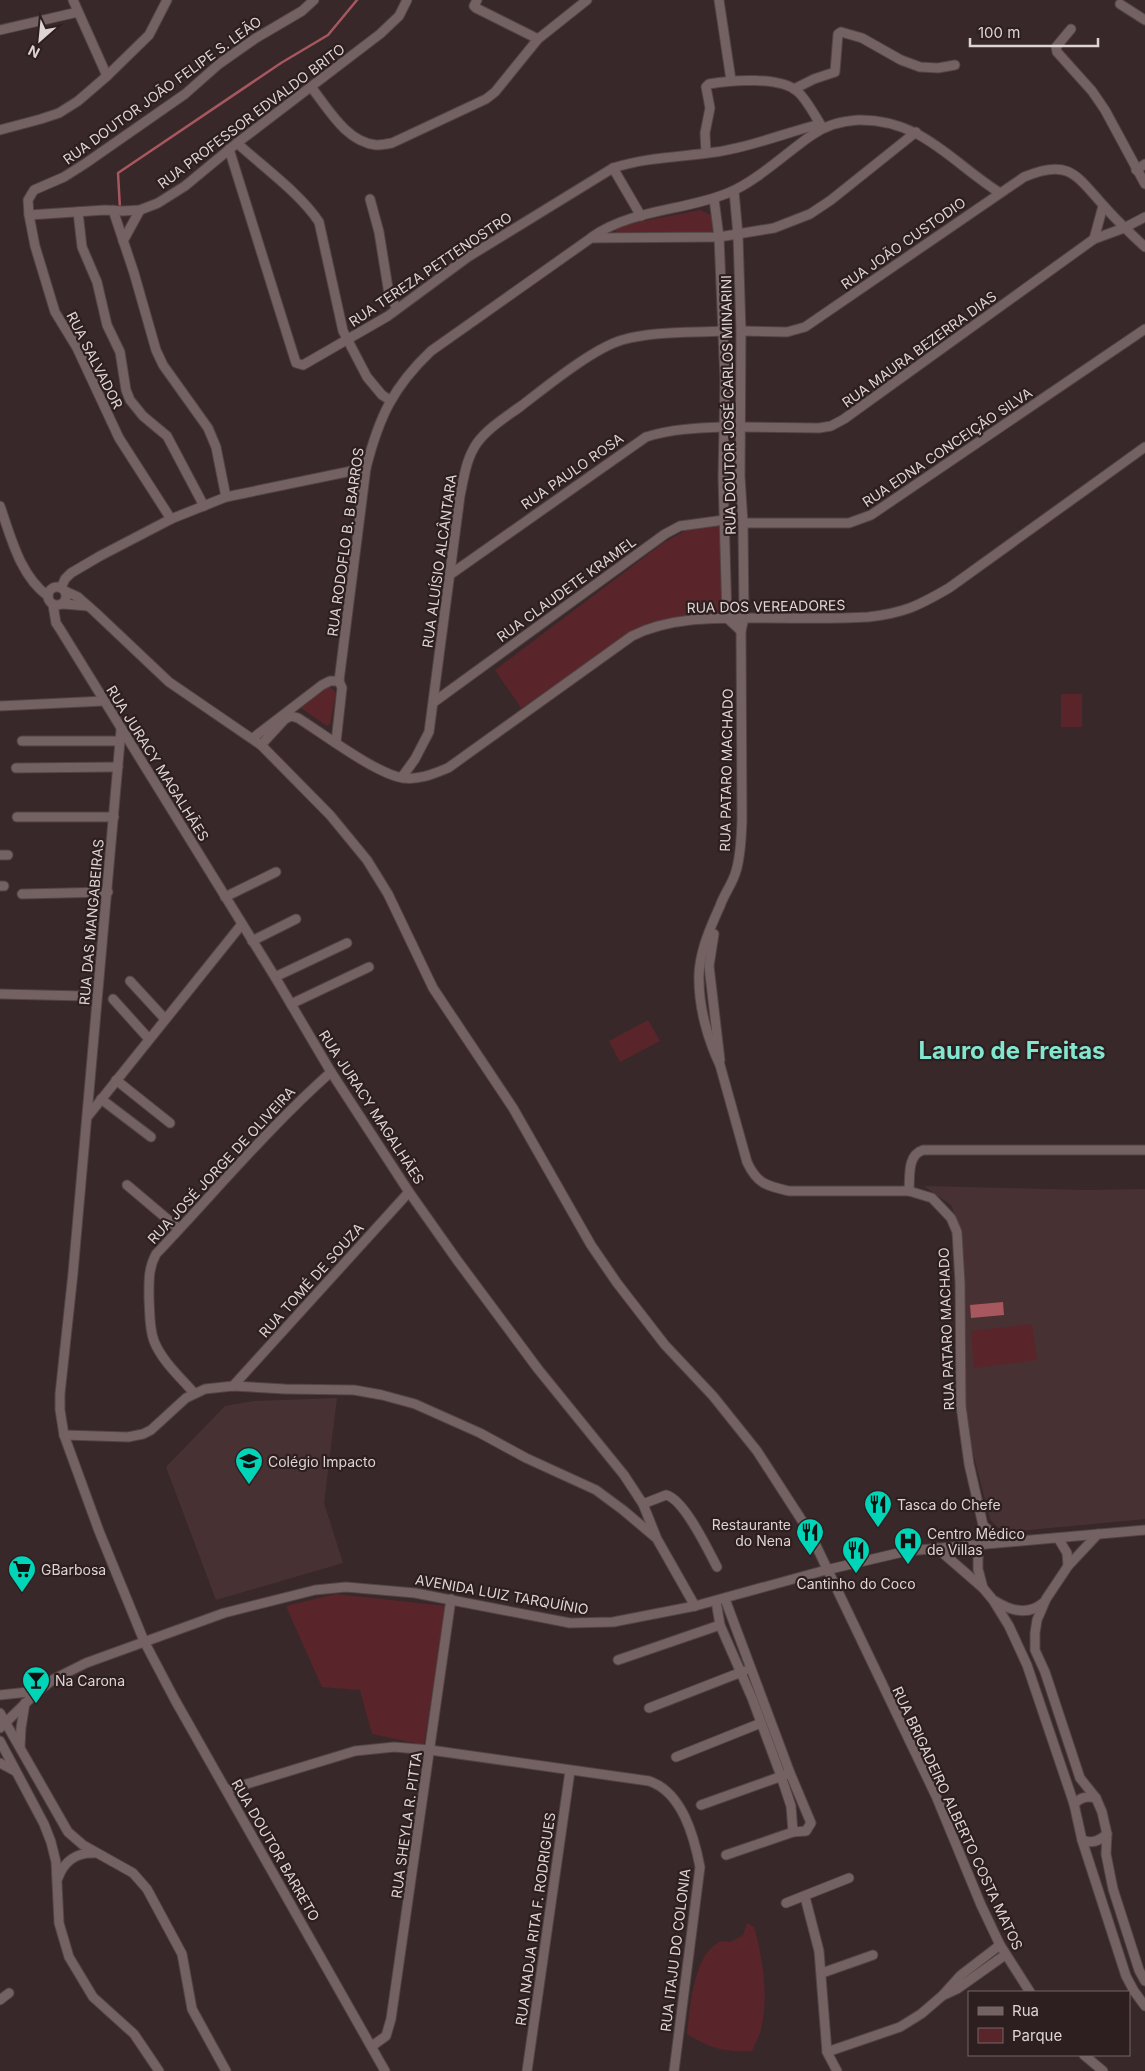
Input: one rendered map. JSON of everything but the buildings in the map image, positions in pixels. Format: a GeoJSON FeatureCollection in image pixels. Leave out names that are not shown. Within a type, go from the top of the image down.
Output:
{"type":"FeatureCollection","features":[{"type":"Feature","properties":{"kind":"street"},"geometry":{"type":"LineString","coordinates":[[73,0],[107,76]]}},
{"type":"Feature","properties":{"kind":"street"},"geometry":{"type":"LineString","coordinates":[[0,130],[23,125],[59,113],[78,101],[150,35],[167,0]]}},
{"type":"Feature","properties":{"kind":"street","name":"RUA DOUTOR JOÃO FELIPE S. LEÃO"},"geometry":{"type":"LineString","coordinates":[[28,200],[34,190],[64,177],[185,94],[219,64],[256,38],[302,10],[314,0]]}},
{"type":"Feature","properties":{"kind":"street","name":"RUA PROFESSOR EDVALDO BRITO"},"geometry":{"type":"LineString","coordinates":[[29,215],[140,210],[168,197],[394,23],[407,0]]}},
{"type":"Feature","properties":{"kind":"street"},"geometry":{"type":"LineString","coordinates":[[477,0],[474,6],[476,8],[538,39]]}},
{"type":"Feature","properties":{"kind":"street"},"geometry":{"type":"LineString","coordinates":[[311,87],[349,134],[375,145],[392,143],[491,95],[504,83],[538,39],[587,0]]}},
{"type":"Feature","properties":{"kind":"street"},"geometry":{"type":"LineString","coordinates":[[719,0],[731,80]]}},
{"type":"Feature","properties":{"kind":"street"},"geometry":{"type":"LineString","coordinates":[[1120,4],[1145,20]]}},
{"type":"Feature","properties":{"kind":"street"},"geometry":{"type":"LineString","coordinates":[[0,30],[78,12]]}},
{"type":"Feature","properties":{"kind":"street"},"geometry":{"type":"LineString","coordinates":[[1071,29],[1056,49],[1105,110],[1145,184]]}},
{"type":"Feature","properties":{"kind":"street"},"geometry":{"type":"LineString","coordinates":[[794,89],[814,79],[835,72],[838,34],[841,32],[862,38],[901,60],[920,67],[938,68],[955,65]]}},
{"type":"Feature","properties":{"kind":"street"},"geometry":{"type":"LineString","coordinates":[[706,153],[705,141],[710,108],[706,87],[709,84],[731,80],[756,80],[794,89],[799,92],[821,126]]}},
{"type":"Feature","properties":{"kind":"street","name":"RUA TEREZA PETTENOSTRO"},"geometry":{"type":"LineString","coordinates":[[229,149],[296,362],[303,365],[397,309],[468,257],[613,168],[632,162],[734,149],[821,126],[849,121],[872,120],[903,126],[916,132],[932,142],[973,176],[1000,193]]}},
{"type":"Feature","properties":{"kind":"street","name":"RUA RODOFLO B. B BARROS"},"geometry":{"type":"LineString","coordinates":[[336,742],[342,688],[339,681],[366,468],[378,426],[390,400],[407,376],[431,351],[612,225],[641,216],[714,199],[734,191],[821,126]]}},
{"type":"Feature","properties":{"kind":"street"},"geometry":{"type":"LineString","coordinates":[[591,238],[719,237],[774,228],[810,214],[832,200],[916,132]]}},
{"type":"Feature","properties":{"kind":"street"},"geometry":{"type":"LineString","coordinates":[[236,143],[305,204],[319,222],[338,314],[347,340],[370,382],[382,395],[390,400]]}},
{"type":"Feature","properties":{"kind":"street"},"geometry":{"type":"LineString","coordinates":[[1136,170],[1145,164]]}},
{"type":"Feature","properties":{"kind":"street"},"geometry":{"type":"LineString","coordinates":[[613,168],[641,216]]}},
{"type":"Feature","properties":{"kind":"street","name":"RUA JOÃO CUSTODIO"},"geometry":{"type":"LineString","coordinates":[[741,331],[786,332],[805,327],[1024,177],[1045,169],[1058,169],[1077,176],[1103,206]]}},
{"type":"Feature","properties":{"kind":"street","name":"RUA DOUTOR JOSÉ CARLOS MINARINI"},"geometry":{"type":"LineString","coordinates":[[734,191],[738,235],[741,331],[740,476],[743,523],[744,618]]}},
{"type":"Feature","properties":{"kind":"street"},"geometry":{"type":"LineString","coordinates":[[370,199],[379,232],[390,294],[397,309]]}},
{"type":"Feature","properties":{"kind":"street","name":"RUA DOUTOR JOSÉ CARLOS MINARINI"},"geometry":{"type":"LineString","coordinates":[[714,199],[719,237],[724,331],[723,477],[727,618]]}},
{"type":"Feature","properties":{"kind":"street","name":"RUA SALVADOR"},"geometry":{"type":"LineString","coordinates":[[28,200],[29,215],[36,246],[55,312],[89,373],[119,438],[171,520]]}},
{"type":"Feature","properties":{"kind":"street"},"geometry":{"type":"LineString","coordinates":[[1103,206],[1145,247]]}},
{"type":"Feature","properties":{"kind":"street"},"geometry":{"type":"LineString","coordinates":[[1094,239],[1103,206]]}},
{"type":"Feature","properties":{"kind":"street"},"geometry":{"type":"LineString","coordinates":[[113,210],[156,350],[163,365],[208,428],[216,447],[226,497]]}},
{"type":"Feature","properties":{"kind":"street"},"geometry":{"type":"LineString","coordinates":[[123,240],[140,210]]}},
{"type":"Feature","properties":{"kind":"street"},"geometry":{"type":"LineString","coordinates":[[78,212],[82,247],[94,272],[102,310],[120,352],[126,390],[130,400],[139,412],[167,436],[204,506]]}},
{"type":"Feature","properties":{"kind":"street","name":"RUA MAURA BEZERRA DIAS"},"geometry":{"type":"LineString","coordinates":[[741,427],[819,428],[831,426],[844,419],[1094,239],[1124,228],[1145,217]]}},
{"type":"Feature","properties":{"kind":"street","name":"RUA EDNA CONCEIÇÃO SILVA"},"geometry":{"type":"LineString","coordinates":[[743,523],[849,523],[871,515],[1145,329]]}},
{"type":"Feature","properties":{"kind":"street","name":"RUA ALUÍSIO ALCÂNTARA"},"geometry":{"type":"LineString","coordinates":[[402,778],[415,759],[429,732],[465,467],[470,453],[487,432],[548,386],[612,343],[636,336],[724,331]]}},
{"type":"Feature","properties":{"kind":"street"},"geometry":{"type":"LineString","coordinates":[[725,381],[742,382]]}},
{"type":"Feature","properties":{"kind":"street","name":"RUA PAULO ROSA"},"geometry":{"type":"LineString","coordinates":[[451,574],[646,437],[680,429],[724,427]]}},
{"type":"Feature","properties":{"kind":"street","name":"RUA DOS VEREADORES"},"geometry":{"type":"LineString","coordinates":[[261,746],[285,719],[290,716],[298,718],[375,766],[402,778],[428,777],[448,768],[632,636],[650,627],[677,622],[727,618],[868,617],[890,614],[917,606],[949,588],[1145,447]]}},
{"type":"Feature","properties":{"kind":"street"},"geometry":{"type":"LineString","coordinates":[[58,604],[66,598],[63,590],[65,579],[71,573],[171,520],[226,497],[366,468]]}},
{"type":"Feature","properties":{"kind":"street"},"geometry":{"type":"LineString","coordinates":[[723,477],[740,476]]}},
{"type":"Feature","properties":{"kind":"street"},"geometry":{"type":"LineString","coordinates":[[0,506],[13,543],[32,582],[58,604],[88,606]]}},
{"type":"Feature","properties":{"kind":"street","name":"RUA CLAUDETE KRAMEL"},"geometry":{"type":"LineString","coordinates":[[434,702],[666,534],[680,526],[724,520]]}},
{"type":"Feature","properties":{"kind":"street"},"geometry":{"type":"LineString","coordinates":[[48,596],[52,588],[63,590]]}},
{"type":"Feature","properties":{"kind":"street","name":"RUA BRIGADEIRO ALBERTO COSTA MATOS"},"geometry":{"type":"LineString","coordinates":[[63,590],[78,597],[169,682],[253,738],[330,816],[367,860],[388,894],[433,988],[514,1108],[591,1245],[665,1345],[712,1396],[757,1451],[810,1533],[826,1570],[936,1796],[981,1905],[1000,1945],[1029,1991]]}},
{"type":"Feature","properties":{"kind":"street","name":"RUA JURACY MAGALHÃES"},"geometry":{"type":"LineString","coordinates":[[58,604],[56,624],[242,924],[331,1072],[409,1192],[538,1368],[624,1475],[642,1504],[657,1539],[695,1606]]}},
{"type":"Feature","properties":{"kind":"street"},"geometry":{"type":"LineString","coordinates":[[727,618],[741,632]]}},
{"type":"Feature","properties":{"kind":"street","name":"RUA PATARO MACHADO"},"geometry":{"type":"LineString","coordinates":[[720,1065],[714,1053],[701,1003],[698,979],[702,957],[720,904],[736,872],[740,849],[742,810],[741,632],[744,618]]}},
{"type":"Feature","properties":{"kind":"street"},"geometry":{"type":"LineString","coordinates":[[253,738],[322,685],[330,681],[339,681]]}},
{"type":"Feature","properties":{"kind":"street"},"geometry":{"type":"LineString","coordinates":[[0,706],[104,701]]}},
{"type":"Feature","properties":{"kind":"street","name":"RUA DAS MANGABEIRAS"},"geometry":{"type":"LineString","coordinates":[[64,1435],[60,1394],[88,1116],[121,730]]}},
{"type":"Feature","properties":{"kind":"street"},"geometry":{"type":"LineString","coordinates":[[22,742],[120,741]]}},
{"type":"Feature","properties":{"kind":"street"},"geometry":{"type":"LineString","coordinates":[[16,768],[118,767]]}},
{"type":"Feature","properties":{"kind":"street"},"geometry":{"type":"LineString","coordinates":[[17,817],[114,817]]}},
{"type":"Feature","properties":{"kind":"street"},"geometry":{"type":"LineString","coordinates":[[225,897],[276,872]]}},
{"type":"Feature","properties":{"kind":"street"},"geometry":{"type":"LineString","coordinates":[[22,894],[108,892]]}},
{"type":"Feature","properties":{"kind":"street","name":"RUA PATARO MACHADO"},"geometry":{"type":"LineString","coordinates":[[720,904],[710,951],[710,984],[720,1065],[747,1162],[753,1174],[760,1181],[773,1188],[789,1191],[909,1191],[932,1198],[952,1218],[957,1232],[960,1283],[961,1406],[969,1464],[983,1525],[978,1560]]}},
{"type":"Feature","properties":{"kind":"street"},"geometry":{"type":"LineString","coordinates":[[252,941],[296,920]]}},
{"type":"Feature","properties":{"kind":"street"},"geometry":{"type":"LineString","coordinates":[[88,1116],[242,924]]}},
{"type":"Feature","properties":{"kind":"street"},"geometry":{"type":"LineString","coordinates":[[275,978],[347,943]]}},
{"type":"Feature","properties":{"kind":"street"},"geometry":{"type":"LineString","coordinates":[[291,1004],[369,966]]}},
{"type":"Feature","properties":{"kind":"street"},"geometry":{"type":"LineString","coordinates":[[698,979],[710,984]]}},
{"type":"Feature","properties":{"kind":"street"},"geometry":{"type":"LineString","coordinates":[[130,981],[165,1019]]}},
{"type":"Feature","properties":{"kind":"street"},"geometry":{"type":"LineString","coordinates":[[0,994],[84,996]]}},
{"type":"Feature","properties":{"kind":"street"},"geometry":{"type":"LineString","coordinates":[[112,999],[149,1039]]}},
{"type":"Feature","properties":{"kind":"street"},"geometry":{"type":"LineString","coordinates":[[701,1003],[714,1007]]}},
{"type":"Feature","properties":{"kind":"street","name":"RUA JOSÉ JORGE DE OLIVEIRA"},"geometry":{"type":"LineString","coordinates":[[194,1393],[160,1352],[154,1340],[150,1324],[148,1278],[150,1265],[156,1254],[256,1145],[307,1093],[331,1072]]}},
{"type":"Feature","properties":{"kind":"street"},"geometry":{"type":"LineString","coordinates":[[116,1080],[170,1123]]}},
{"type":"Feature","properties":{"kind":"street"},"geometry":{"type":"LineString","coordinates":[[101,1099],[151,1137]]}},
{"type":"Feature","properties":{"kind":"street"},"geometry":{"type":"LineString","coordinates":[[909,1191],[911,1160],[914,1155],[923,1150],[1145,1150]]}},
{"type":"Feature","properties":{"kind":"street"},"geometry":{"type":"LineString","coordinates":[[127,1184],[179,1229]]}},
{"type":"Feature","properties":{"kind":"street","name":"RUA TOMÉ DE SOUZA"},"geometry":{"type":"LineString","coordinates":[[233,1386],[409,1192]]}},
{"type":"Feature","properties":{"kind":"street"},"geometry":{"type":"LineString","coordinates":[[64,1435],[128,1437],[144,1434],[151,1430],[180,1403],[194,1393],[205,1389],[233,1386],[354,1390],[415,1404],[462,1424],[526,1458],[596,1490],[657,1539]]}},
{"type":"Feature","properties":{"kind":"street","name":"RUA DOUTOR BARRETO"},"geometry":{"type":"LineString","coordinates":[[64,1435],[99,1531],[144,1641],[175,1700],[385,2071]]}},
{"type":"Feature","properties":{"kind":"street"},"geometry":{"type":"LineString","coordinates":[[642,1504],[666,1495],[675,1498],[696,1528],[717,1567]]}},
{"type":"Feature","properties":{"kind":"street"},"geometry":{"type":"LineString","coordinates":[[983,1525],[999,1542],[978,1560],[978,1570],[983,1588]]}},
{"type":"Feature","properties":{"kind":"street","name":"AVENIDA LUIZ TARQUÍNIO"},"geometry":{"type":"LineString","coordinates":[[3,1725],[38,1691],[54,1680],[86,1664],[224,1613],[315,1590],[346,1587],[414,1593],[570,1623],[594,1624],[613,1622],[721,1600],[826,1570],[907,1551],[1145,1530]]}},
{"type":"Feature","properties":{"kind":"street"},"geometry":{"type":"LineString","coordinates":[[1098,1534],[1068,1566],[1046,1599],[1037,1620],[1035,1650],[1045,1672],[1080,1778],[1096,1798],[1102,1812],[1106,1834],[1106,1854],[1113,1889],[1139,1970],[1145,1981]]}},
{"type":"Feature","properties":{"kind":"street"},"geometry":{"type":"LineString","coordinates":[[1058,1538],[1067,1553],[1068,1566]]}},
{"type":"Feature","properties":{"kind":"street"},"geometry":{"type":"LineString","coordinates":[[937,1548],[983,1588],[1010,1626],[1027,1665],[1074,1804],[1082,1840],[1126,1976],[1145,2006]]}},
{"type":"Feature","properties":{"kind":"street","name":"RUA SHEYLA R. PITTA"},"geometry":{"type":"LineString","coordinates":[[372,2046],[386,2036],[391,2018],[452,1599]]}},
{"type":"Feature","properties":{"kind":"street"},"geometry":{"type":"LineString","coordinates":[[993,1600],[1019,1611],[1035,1609],[1046,1599]]}},
{"type":"Feature","properties":{"kind":"street"},"geometry":{"type":"LineString","coordinates":[[721,1600],[720,1625],[739,1673],[752,1698],[761,1723],[811,1823],[806,1831],[793,1832],[726,1856]]}},
{"type":"Feature","properties":{"kind":"street"},"geometry":{"type":"LineString","coordinates":[[721,1600],[740,1637],[761,1694],[786,1775],[793,1832]]}},
{"type":"Feature","properties":{"kind":"street"},"geometry":{"type":"LineString","coordinates":[[618,1660],[720,1625]]}},
{"type":"Feature","properties":{"kind":"street"},"geometry":{"type":"LineString","coordinates":[[726,1640],[740,1637]]}},
{"type":"Feature","properties":{"kind":"street"},"geometry":{"type":"LineString","coordinates":[[649,1708],[752,1669]]}},
{"type":"Feature","properties":{"kind":"street"},"geometry":{"type":"LineString","coordinates":[[0,1695],[38,1691]]}},
{"type":"Feature","properties":{"kind":"street"},"geometry":{"type":"LineString","coordinates":[[752,1698],[761,1694]]}},
{"type":"Feature","properties":{"kind":"street"},"geometry":{"type":"LineString","coordinates":[[20,1747],[21,1728],[26,1703]]}},
{"type":"Feature","properties":{"kind":"street"},"geometry":{"type":"LineString","coordinates":[[0,1713],[3,1725],[20,1747],[63,1824],[75,1839],[98,1854],[134,1873],[147,1889],[182,1954],[192,2009],[226,2071]]}},
{"type":"Feature","properties":{"kind":"street"},"geometry":{"type":"LineString","coordinates":[[676,1756],[761,1723]]}},
{"type":"Feature","properties":{"kind":"street"},"geometry":{"type":"LineString","coordinates":[[0,1741],[44,1824],[54,1852],[59,1923],[71,1962],[93,1997],[134,2034],[159,2071]]}},
{"type":"Feature","properties":{"kind":"street","name":"RUA ITAJU DO COLONIA"},"geometry":{"type":"LineString","coordinates":[[227,1790],[355,1751],[394,1747],[430,1750],[659,1784],[673,1798],[687,1822],[696,1844],[700,1867],[674,2071]]}},
{"type":"Feature","properties":{"kind":"street"},"geometry":{"type":"LineString","coordinates":[[0,1763],[15,1771]]}},
{"type":"Feature","properties":{"kind":"street","name":"RUA NADJA RITA F. RODRIGUES"},"geometry":{"type":"LineString","coordinates":[[527,2071],[570,1771]]}},
{"type":"Feature","properties":{"kind":"street"},"geometry":{"type":"LineString","coordinates":[[701,1805],[786,1775]]}},
{"type":"Feature","properties":{"kind":"street"},"geometry":{"type":"LineString","coordinates":[[1074,1804],[1080,1798],[1087,1796],[1096,1798]]}},
{"type":"Feature","properties":{"kind":"street"},"geometry":{"type":"LineString","coordinates":[[44,1824],[55,1832],[63,1824]]}},
{"type":"Feature","properties":{"kind":"street"},"geometry":{"type":"LineString","coordinates":[[1082,1840],[1088,1843],[1096,1842],[1106,1834]]}},
{"type":"Feature","properties":{"kind":"street"},"geometry":{"type":"LineString","coordinates":[[57,1880],[62,1867],[70,1859],[86,1853],[98,1854]]}},
{"type":"Feature","properties":{"kind":"street"},"geometry":{"type":"LineString","coordinates":[[786,1903],[849,1878]]}},
{"type":"Feature","properties":{"kind":"street"},"geometry":{"type":"LineString","coordinates":[[805,1897],[819,1951],[827,2052],[837,2071]]}},
{"type":"Feature","properties":{"kind":"street"},"geometry":{"type":"LineString","coordinates":[[827,2052],[900,2026],[920,2014],[942,1996],[961,1975],[1000,1945]]}},
{"type":"Feature","properties":{"kind":"street"},"geometry":{"type":"LineString","coordinates":[[822,1973],[874,1954]]}},
{"type":"Feature","properties":{"kind":"street"},"geometry":{"type":"LineString","coordinates":[[942,1996],[957,1989],[1005,1955]]}},
{"type":"Feature","properties":{"kind":"street"},"geometry":{"type":"LineString","coordinates":[[0,2000],[10,1993]]}},
{"type":"Feature","properties":{"kind":"street"},"geometry":{"type":"LineString","coordinates":[[1085,2056],[1103,2071]]}},
{"type":"Feature","properties":{"kind":"shaded area"},"geometry":{"type":"Polygon","coordinates":[[[924,1186],[1088,1190],[1145,1189],[1145,1519],[1008,1532],[997,1527],[990,1519],[972,1449],[965,1412],[962,1233],[951,1205],[924,1186]]]}},
{"type":"Feature","properties":{"kind":"shaded area"},"geometry":{"type":"Polygon","coordinates":[[[1003,1302],[1004,1315],[971,1318],[970,1305],[1003,1302]]]}},
{"type":"Feature","properties":{"kind":"shaded area","name":"Colégio Impacto"},"geometry":{"type":"Polygon","coordinates":[[[337,1398],[324,1503],[343,1563],[216,1600],[166,1467],[225,1406],[254,1401],[337,1398]]]}},
{"type":"Feature","properties":{"kind":"green space"},"geometry":{"type":"Polygon","coordinates":[[[700,210],[713,216],[716,234],[615,234],[622,225],[700,210]]]}},
{"type":"Feature","properties":{"kind":"green space"},"geometry":{"type":"Polygon","coordinates":[[[723,519],[724,613],[653,622],[631,631],[600,656],[521,708],[495,670],[663,543],[692,527],[723,519]]]}},
{"type":"Feature","properties":{"kind":"green space"},"geometry":{"type":"Polygon","coordinates":[[[329,686],[336,693],[330,724],[327,726],[301,708],[329,686]]]}},
{"type":"Feature","properties":{"kind":"green space"},"geometry":{"type":"Polygon","coordinates":[[[1061,694],[1082,694],[1082,727],[1061,727],[1061,694]]]}},
{"type":"Feature","properties":{"kind":"green space"},"geometry":{"type":"Polygon","coordinates":[[[648,1020],[660,1041],[620,1062],[609,1041],[648,1020]]]}},
{"type":"Feature","properties":{"kind":"green space"},"geometry":{"type":"Polygon","coordinates":[[[1032,1324],[1037,1360],[974,1368],[971,1331],[1032,1324]]]}},
{"type":"Feature","properties":{"kind":"green space"},"geometry":{"type":"Polygon","coordinates":[[[336,1594],[446,1606],[424,1745],[372,1734],[360,1690],[322,1687],[286,1606],[336,1594]]]}},
{"type":"Feature","properties":{"kind":"green space"},"geometry":{"type":"Polygon","coordinates":[[[747,1923],[754,1927],[762,1963],[765,2001],[762,2025],[752,2051],[725,2050],[711,2046],[687,2034],[694,1984],[703,1959],[710,1950],[719,1942],[729,1942],[743,1935],[747,1923]]]}},
{"type":"Feature","properties":{"kind":"waterway"},"geometry":{"type":"LineString","coordinates":[[120,209],[118,173],[281,63],[328,35],[357,0]]}},
{"type":"Feature","properties":{"kind":"place","name":"Colégio Impacto"},"geometry":{"type":"Point","coordinates":[249,1485]}},
{"type":"Feature","properties":{"kind":"place","name":"Tasca do Chefe"},"geometry":{"type":"Point","coordinates":[878,1528]}},
{"type":"Feature","properties":{"kind":"place","name":"Restaurante do Nena"},"geometry":{"type":"Point","coordinates":[810,1556]}},
{"type":"Feature","properties":{"kind":"place","name":"Centro Médico de Villas"},"geometry":{"type":"Point","coordinates":[908,1565]}},
{"type":"Feature","properties":{"kind":"place","name":"Cantinho do Coco"},"geometry":{"type":"Point","coordinates":[856,1574]}},
{"type":"Feature","properties":{"kind":"place","name":"GBarbosa"},"geometry":{"type":"Point","coordinates":[22,1593]}},
{"type":"Feature","properties":{"kind":"place","name":"Na Carona"},"geometry":{"type":"Point","coordinates":[36,1704]}},
{"type":"Feature","properties":{"kind":"district","name":"Lauro de Freitas"},"geometry":{"type":"Point","coordinates":[1012,1050]}}]}
